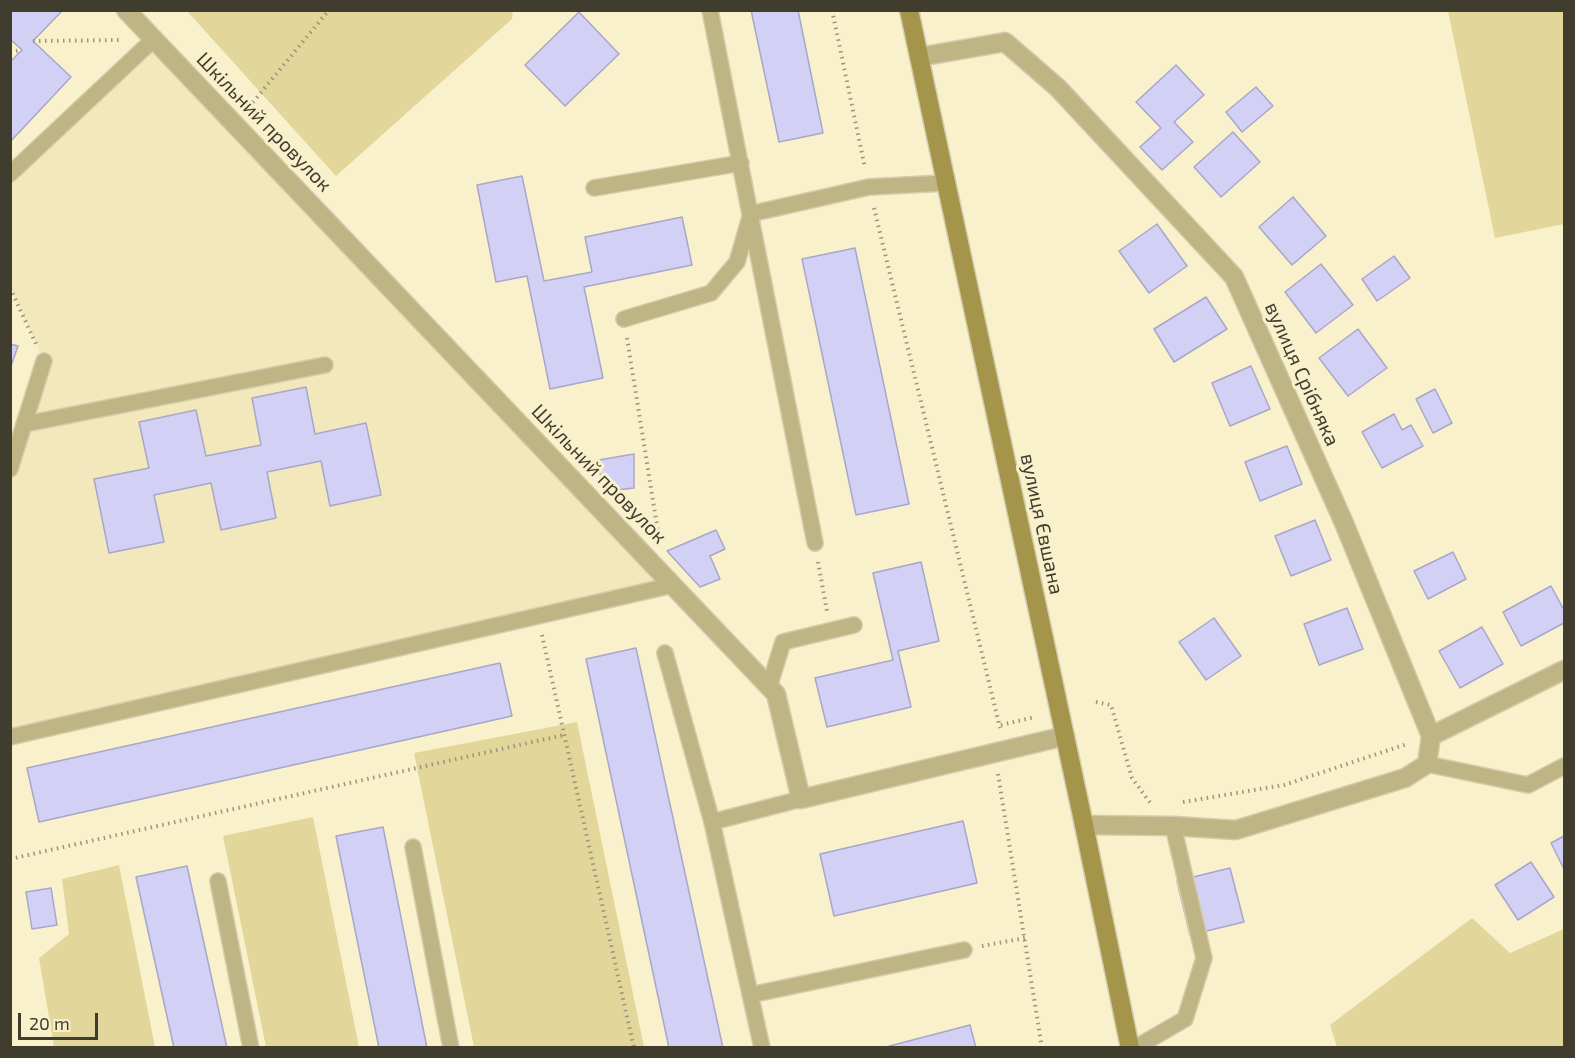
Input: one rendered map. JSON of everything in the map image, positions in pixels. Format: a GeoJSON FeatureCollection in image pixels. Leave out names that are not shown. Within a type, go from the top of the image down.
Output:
{"type":"FeatureCollection","features":[{"type":"Feature","properties":{"kind":"main road","name":"вулиця Євшана"},"geometry":{"type":"LineString","coordinates":[[909,10],[1130,1047]]}},
{"type":"Feature","properties":{"kind":"street","name":"Шкільний провулок"},"geometry":{"type":"LineString","coordinates":[[126,10],[776,694],[801,799]]}},
{"type":"Feature","properties":{"kind":"street","name":"вулиця Срібняка"},"geometry":{"type":"LineString","coordinates":[[919,57],[1005,42],[1058,88],[1234,278],[1344,523],[1431,736]]}},
{"type":"Feature","properties":{"kind":"street"},"geometry":{"type":"LineString","coordinates":[[1084,825],[1173,826],[1236,830],[1405,778],[1427,764],[1431,736],[1564,670]]}},
{"type":"Feature","properties":{"kind":"street"},"geometry":{"type":"LineString","coordinates":[[801,799],[1065,736]]}},
{"type":"Feature","properties":{"kind":"lane"},"geometry":{"type":"LineString","coordinates":[[710,10],[814,543]]}},
{"type":"Feature","properties":{"kind":"lane"},"geometry":{"type":"LineString","coordinates":[[10,174],[154,39]]}},
{"type":"Feature","properties":{"kind":"lane"},"geometry":{"type":"LineString","coordinates":[[594,189],[741,163]]}},
{"type":"Feature","properties":{"kind":"lane"},"geometry":{"type":"LineString","coordinates":[[750,214],[869,187],[945,183]]}},
{"type":"Feature","properties":{"kind":"lane"},"geometry":{"type":"LineString","coordinates":[[624,319],[711,293],[737,262],[750,214]]}},
{"type":"Feature","properties":{"kind":"lane"},"geometry":{"type":"LineString","coordinates":[[10,469],[44,361]]}},
{"type":"Feature","properties":{"kind":"lane"},"geometry":{"type":"LineString","coordinates":[[25,424],[326,365]]}},
{"type":"Feature","properties":{"kind":"lane"},"geometry":{"type":"LineString","coordinates":[[10,737],[673,585]]}},
{"type":"Feature","properties":{"kind":"lane"},"geometry":{"type":"LineString","coordinates":[[770,687],[783,642],[854,625]]}},
{"type":"Feature","properties":{"kind":"lane"},"geometry":{"type":"LineString","coordinates":[[665,653],[712,822],[762,1047]]}},
{"type":"Feature","properties":{"kind":"lane"},"geometry":{"type":"LineString","coordinates":[[1427,764],[1528,785],[1564,766]]}},
{"type":"Feature","properties":{"kind":"lane"},"geometry":{"type":"LineString","coordinates":[[712,822],[801,799]]}},
{"type":"Feature","properties":{"kind":"lane"},"geometry":{"type":"LineString","coordinates":[[1135,1047],[1185,1019],[1204,958],[1173,826]]}},
{"type":"Feature","properties":{"kind":"lane"},"geometry":{"type":"LineString","coordinates":[[413,847],[451,1047]]}},
{"type":"Feature","properties":{"kind":"lane"},"geometry":{"type":"LineString","coordinates":[[218,881],[251,1047]]}},
{"type":"Feature","properties":{"kind":"lane"},"geometry":{"type":"LineString","coordinates":[[750,995],[964,950]]}},
{"type":"Feature","properties":{"kind":"path"},"geometry":{"type":"LineString","coordinates":[[235,124],[329,10]]}},
{"type":"Feature","properties":{"kind":"path"},"geometry":{"type":"LineString","coordinates":[[832,10],[869,187],[1001,725],[995,753],[1042,1047]]}},
{"type":"Feature","properties":{"kind":"path"},"geometry":{"type":"LineString","coordinates":[[33,41],[154,39]]}},
{"type":"Feature","properties":{"kind":"path"},"geometry":{"type":"LineString","coordinates":[[10,52],[22,50]]}},
{"type":"Feature","properties":{"kind":"path"},"geometry":{"type":"LineString","coordinates":[[10,288],[44,361]]}},
{"type":"Feature","properties":{"kind":"path"},"geometry":{"type":"LineString","coordinates":[[624,319],[659,542]]}},
{"type":"Feature","properties":{"kind":"path"},"geometry":{"type":"LineString","coordinates":[[814,543],[831,631]]}},
{"type":"Feature","properties":{"kind":"path"},"geometry":{"type":"LineString","coordinates":[[538,616],[634,1047]]}},
{"type":"Feature","properties":{"kind":"path"},"geometry":{"type":"LineString","coordinates":[[1096,702],[1110,705],[1132,778],[1153,807]]}},
{"type":"Feature","properties":{"kind":"path"},"geometry":{"type":"LineString","coordinates":[[1001,725],[1035,717]]}},
{"type":"Feature","properties":{"kind":"path"},"geometry":{"type":"LineString","coordinates":[[10,858],[564,735]]}},
{"type":"Feature","properties":{"kind":"path"},"geometry":{"type":"LineString","coordinates":[[1175,804],[1284,785],[1431,736]]}},
{"type":"Feature","properties":{"kind":"path"},"geometry":{"type":"LineString","coordinates":[[964,950],[1025,938]]}},
{"type":"Feature","properties":{"kind":"shaded area"},"geometry":{"type":"Polygon","coordinates":[[[187,11],[513,11],[512,19],[336,176],[187,11]]]}},
{"type":"Feature","properties":{"kind":"shaded area"},"geometry":{"type":"Polygon","coordinates":[[[1448,11],[1564,11],[1564,224],[1495,238],[1448,11]]]}},
{"type":"Feature","properties":{"kind":"shaded area"},"geometry":{"type":"Polygon","coordinates":[[[154,39],[673,585],[11,736],[10,473],[44,361],[11,288],[11,174],[154,39]]]}},
{"type":"Feature","properties":{"kind":"shaded area"},"geometry":{"type":"Polygon","coordinates":[[[577,722],[644,1047],[474,1047],[414,753],[577,722]]]}},
{"type":"Feature","properties":{"kind":"shaded area"},"geometry":{"type":"Polygon","coordinates":[[[313,817],[359,1047],[266,1047],[223,836],[313,817]]]}},
{"type":"Feature","properties":{"kind":"shaded area"},"geometry":{"type":"Polygon","coordinates":[[[119,865],[155,1047],[54,1047],[39,958],[69,934],[62,879],[119,865]]]}},
{"type":"Feature","properties":{"kind":"shaded area"},"geometry":{"type":"Polygon","coordinates":[[[1472,918],[1510,953],[1564,929],[1564,1047],[1337,1047],[1330,1025],[1472,918]]]}},
{"type":"Feature","properties":{"kind":"building"},"geometry":{"type":"Polygon","coordinates":[[[10,10],[59,10],[61,12],[33,41],[71,77],[10,142],[10,62],[22,50],[10,39],[10,10]]]}},
{"type":"Feature","properties":{"kind":"building"},"geometry":{"type":"Polygon","coordinates":[[[751,10],[798,10],[823,133],[779,142],[751,10]]]}},
{"type":"Feature","properties":{"kind":"building"},"geometry":{"type":"Polygon","coordinates":[[[579,12],[619,54],[565,106],[525,65],[579,12]]]}},
{"type":"Feature","properties":{"kind":"building"},"geometry":{"type":"Polygon","coordinates":[[[1176,65],[1204,95],[1174,122],[1193,142],[1162,170],[1140,147],[1161,128],[1136,102],[1176,65]]]}},
{"type":"Feature","properties":{"kind":"building"},"geometry":{"type":"Polygon","coordinates":[[[1256,87],[1273,106],[1242,132],[1226,112],[1256,87]]]}},
{"type":"Feature","properties":{"kind":"building"},"geometry":{"type":"Polygon","coordinates":[[[1233,132],[1260,162],[1221,197],[1194,167],[1233,132]]]}},
{"type":"Feature","properties":{"kind":"building"},"geometry":{"type":"Polygon","coordinates":[[[522,176],[544,281],[592,272],[585,237],[682,217],[692,265],[584,287],[603,378],[550,389],[527,276],[496,282],[477,185],[522,176]]]}},
{"type":"Feature","properties":{"kind":"building"},"geometry":{"type":"Polygon","coordinates":[[[1293,197],[1326,236],[1292,265],[1259,227],[1293,197]]]}},
{"type":"Feature","properties":{"kind":"building"},"geometry":{"type":"Polygon","coordinates":[[[1157,224],[1187,266],[1149,293],[1119,251],[1157,224]]]}},
{"type":"Feature","properties":{"kind":"building"},"geometry":{"type":"Polygon","coordinates":[[[855,248],[909,504],[856,515],[802,259],[855,248]]]}},
{"type":"Feature","properties":{"kind":"building"},"geometry":{"type":"Polygon","coordinates":[[[1394,256],[1410,278],[1377,301],[1362,279],[1394,256]]]}},
{"type":"Feature","properties":{"kind":"building"},"geometry":{"type":"Polygon","coordinates":[[[1321,264],[1353,305],[1316,333],[1285,292],[1321,264]]]}},
{"type":"Feature","properties":{"kind":"building"},"geometry":{"type":"Polygon","coordinates":[[[1206,297],[1227,329],[1174,362],[1154,329],[1206,297]]]}},
{"type":"Feature","properties":{"kind":"building"},"geometry":{"type":"Polygon","coordinates":[[[1358,329],[1387,368],[1348,396],[1319,358],[1358,329]]]}},
{"type":"Feature","properties":{"kind":"building"},"geometry":{"type":"Polygon","coordinates":[[[10,344],[18,346],[10,369],[10,344]]]}},
{"type":"Feature","properties":{"kind":"building"},"geometry":{"type":"Polygon","coordinates":[[[1251,366],[1270,409],[1230,426],[1212,383],[1251,366]]]}},
{"type":"Feature","properties":{"kind":"building"},"geometry":{"type":"Polygon","coordinates":[[[306,387],[315,434],[366,423],[381,495],[330,506],[321,461],[267,472],[276,518],[221,530],[211,483],[154,495],[164,542],[109,553],[94,479],[149,468],[139,422],[196,410],[206,456],[261,445],[252,398],[306,387]]]}},
{"type":"Feature","properties":{"kind":"building"},"geometry":{"type":"Polygon","coordinates":[[[1435,389],[1452,423],[1433,433],[1416,399],[1435,389]]]}},
{"type":"Feature","properties":{"kind":"building"},"geometry":{"type":"Polygon","coordinates":[[[1394,414],[1402,430],[1411,425],[1423,446],[1382,468],[1362,432],[1394,414]]]}},
{"type":"Feature","properties":{"kind":"building"},"geometry":{"type":"Polygon","coordinates":[[[1287,446],[1302,484],[1260,501],[1245,462],[1287,446]]]}},
{"type":"Feature","properties":{"kind":"building"},"geometry":{"type":"Polygon","coordinates":[[[634,454],[634,488],[609,491],[593,461],[634,454]]]}},
{"type":"Feature","properties":{"kind":"building"},"geometry":{"type":"Polygon","coordinates":[[[1315,520],[1331,560],[1291,576],[1275,536],[1315,520]]]}},
{"type":"Feature","properties":{"kind":"building"},"geometry":{"type":"Polygon","coordinates":[[[716,530],[725,549],[710,556],[720,579],[700,587],[667,551],[716,530]]]}},
{"type":"Feature","properties":{"kind":"building"},"geometry":{"type":"Polygon","coordinates":[[[1453,552],[1466,579],[1428,599],[1414,571],[1453,552]]]}},
{"type":"Feature","properties":{"kind":"building"},"geometry":{"type":"Polygon","coordinates":[[[921,562],[939,641],[898,651],[911,707],[827,727],[815,678],[893,660],[873,573],[921,562]]]}},
{"type":"Feature","properties":{"kind":"building"},"geometry":{"type":"Polygon","coordinates":[[[1551,586],[1564,610],[1564,623],[1521,646],[1503,612],[1551,586]]]}},
{"type":"Feature","properties":{"kind":"building"},"geometry":{"type":"Polygon","coordinates":[[[1347,608],[1363,649],[1319,665],[1304,624],[1347,608]]]}},
{"type":"Feature","properties":{"kind":"building"},"geometry":{"type":"Polygon","coordinates":[[[1214,618],[1241,656],[1206,680],[1179,642],[1214,618]]]}},
{"type":"Feature","properties":{"kind":"building"},"geometry":{"type":"Polygon","coordinates":[[[1482,627],[1503,664],[1460,688],[1439,651],[1482,627]]]}},
{"type":"Feature","properties":{"kind":"building"},"geometry":{"type":"Polygon","coordinates":[[[636,648],[723,1048],[669,1048],[586,659],[636,648]]]}},
{"type":"Feature","properties":{"kind":"building"},"geometry":{"type":"Polygon","coordinates":[[[500,663],[512,716],[39,822],[27,768],[500,663]]]}},
{"type":"Feature","properties":{"kind":"building"},"geometry":{"type":"Polygon","coordinates":[[[963,821],[977,883],[834,916],[820,854],[963,821]]]}},
{"type":"Feature","properties":{"kind":"building"},"geometry":{"type":"Polygon","coordinates":[[[383,827],[427,1048],[379,1048],[336,836],[383,827]]]}},
{"type":"Feature","properties":{"kind":"building"},"geometry":{"type":"Polygon","coordinates":[[[1564,836],[1564,869],[1551,843],[1564,836]]]}},
{"type":"Feature","properties":{"kind":"building"},"geometry":{"type":"Polygon","coordinates":[[[1531,862],[1554,897],[1518,920],[1495,885],[1531,862]]]}},
{"type":"Feature","properties":{"kind":"building"},"geometry":{"type":"Polygon","coordinates":[[[187,866],[227,1048],[174,1048],[136,877],[187,866]]]}},
{"type":"Feature","properties":{"kind":"building"},"geometry":{"type":"Polygon","coordinates":[[[1230,868],[1244,922],[1190,935],[1177,881],[1230,868]]]}},
{"type":"Feature","properties":{"kind":"building"},"geometry":{"type":"Polygon","coordinates":[[[51,888],[57,925],[32,929],[26,892],[51,888]]]}},
{"type":"Feature","properties":{"kind":"building"},"geometry":{"type":"Polygon","coordinates":[[[970,1025],[976,1048],[882,1048],[970,1025]]]}}]}
